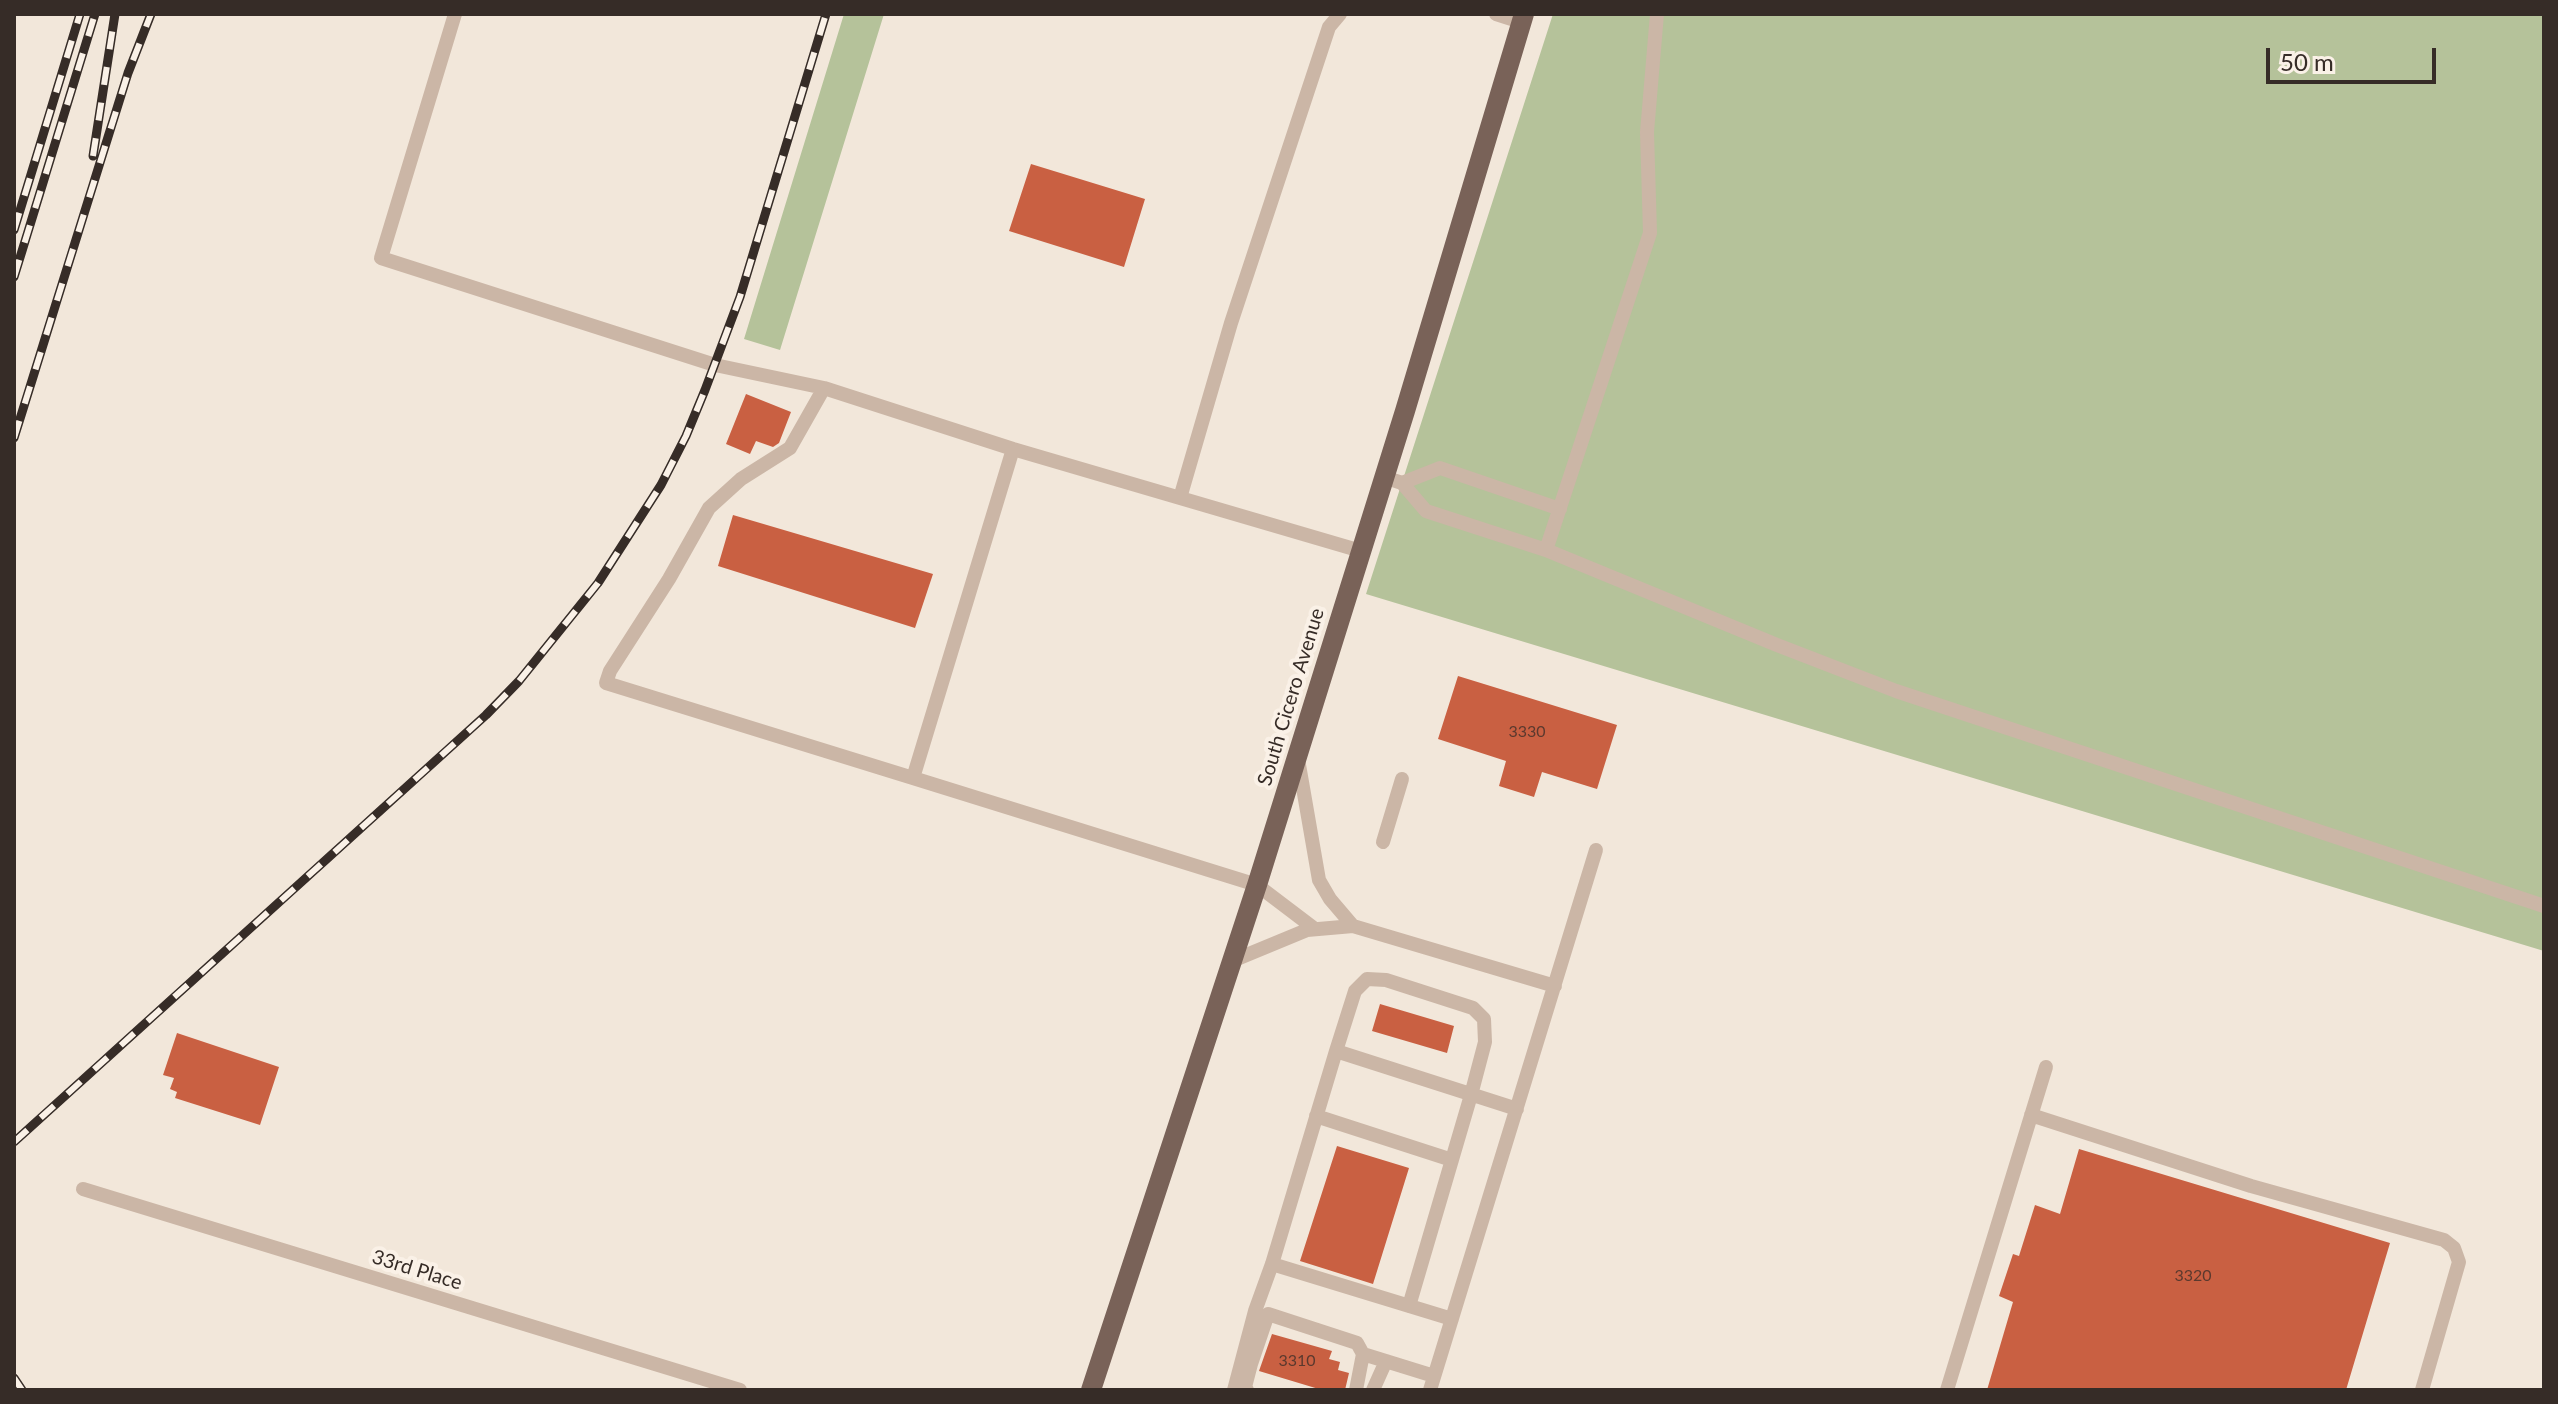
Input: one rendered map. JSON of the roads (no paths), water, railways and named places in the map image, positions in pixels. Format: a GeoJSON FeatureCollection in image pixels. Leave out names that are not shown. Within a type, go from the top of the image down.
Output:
{"type":"FeatureCollection","features":[{"type":"Feature","properties":{"kind":"main road","name":"South Cicero Avenue"},"geometry":{"type":"LineString","coordinates":[[1091,1390],[1257,885],[1361,551],[1393,480],[1522,18]]}},
{"type":"Feature","properties":{"kind":"lane"},"geometry":{"type":"LineString","coordinates":[[455,14],[381,258],[715,365],[824,388],[1013,449],[1361,551]]}},
{"type":"Feature","properties":{"kind":"lane"},"geometry":{"type":"LineString","coordinates":[[1180,498],[1231,323],[1329,27],[1340,14]]}},
{"type":"Feature","properties":{"kind":"lane"},"geometry":{"type":"LineString","coordinates":[[1496,14],[1522,18]]}},
{"type":"Feature","properties":{"kind":"lane"},"geometry":{"type":"LineString","coordinates":[[1546,550],[1650,233],[1647,132],[1657,14]]}},
{"type":"Feature","properties":{"kind":"lane"},"geometry":{"type":"LineString","coordinates":[[824,388],[790,448],[741,479],[709,508],[669,579],[610,671],[606,683],[1257,885],[1315,929]]}},
{"type":"Feature","properties":{"kind":"lane"},"geometry":{"type":"LineString","coordinates":[[913,778],[1013,449]]}},
{"type":"Feature","properties":{"kind":"lane"},"geometry":{"type":"LineString","coordinates":[[1393,480],[1440,468],[1560,509]]}},
{"type":"Feature","properties":{"kind":"lane"},"geometry":{"type":"LineString","coordinates":[[1393,480],[1426,511],[1546,550],[1777,645],[1964,715],[2544,906]]}},
{"type":"Feature","properties":{"kind":"lane"},"geometry":{"type":"LineString","coordinates":[[1298,756],[1319,880],[1330,899],[1353,926]]}},
{"type":"Feature","properties":{"kind":"lane"},"geometry":{"type":"LineString","coordinates":[[1383,842],[1402,779]]}},
{"type":"Feature","properties":{"kind":"lane"},"geometry":{"type":"LineString","coordinates":[[1363,1354],[1386,1361],[1432,1383],[1596,850]]}},
{"type":"Feature","properties":{"kind":"lane"},"geometry":{"type":"LineString","coordinates":[[1232,961],[1315,929],[1353,926],[1555,986]]}},
{"type":"Feature","properties":{"kind":"lane"},"geometry":{"type":"LineString","coordinates":[[1234,1390],[1255,1311],[1355,991],[1367,979],[1386,980],[1473,1008],[1484,1019],[1485,1042],[1409,1306]]}},
{"type":"Feature","properties":{"kind":"lane"},"geometry":{"type":"LineString","coordinates":[[1336,1051],[1517,1109]]}},
{"type":"Feature","properties":{"kind":"lane"},"geometry":{"type":"LineString","coordinates":[[1947,1390],[2046,1067]]}},
{"type":"Feature","properties":{"kind":"lane"},"geometry":{"type":"LineString","coordinates":[[2031,1115],[2251,1186],[2444,1240],[2454,1248],[2459,1262],[2422,1390]]}},
{"type":"Feature","properties":{"kind":"lane"},"geometry":{"type":"LineString","coordinates":[[1316,1116],[1452,1160]]}},
{"type":"Feature","properties":{"kind":"lane","name":"33rd Place"},"geometry":{"type":"LineString","coordinates":[[83,1189],[740,1390]]}},
{"type":"Feature","properties":{"kind":"lane"},"geometry":{"type":"LineString","coordinates":[[1272,1264],[1452,1319]]}},
{"type":"Feature","properties":{"kind":"lane"},"geometry":{"type":"LineString","coordinates":[[1247,1390],[1245,1387],[1251,1364],[1268,1314],[1357,1343],[1363,1354],[1356,1390]]}},
{"type":"Feature","properties":{"kind":"lane"},"geometry":{"type":"LineString","coordinates":[[1373,1390],[1386,1361]]}},
{"type":"Feature","properties":{"kind":"railway"},"geometry":{"type":"LineString","coordinates":[[14,230],[80,14]]}},
{"type":"Feature","properties":{"kind":"railway"},"geometry":{"type":"LineString","coordinates":[[14,277],[95,14]]}},
{"type":"Feature","properties":{"kind":"railway"},"geometry":{"type":"LineString","coordinates":[[93,156],[115,14]]}},
{"type":"Feature","properties":{"kind":"railway"},"geometry":{"type":"LineString","coordinates":[[14,438],[128,73],[151,14]]}},
{"type":"Feature","properties":{"kind":"railway"},"geometry":{"type":"LineString","coordinates":[[14,1142],[486,715],[519,681],[598,583],[661,485],[705,390],[740,297],[826,14]]}},
{"type":"Feature","properties":{"kind":"railway"},"geometry":{"type":"LineString","coordinates":[[14,1378],[22,1390]]}}]}
